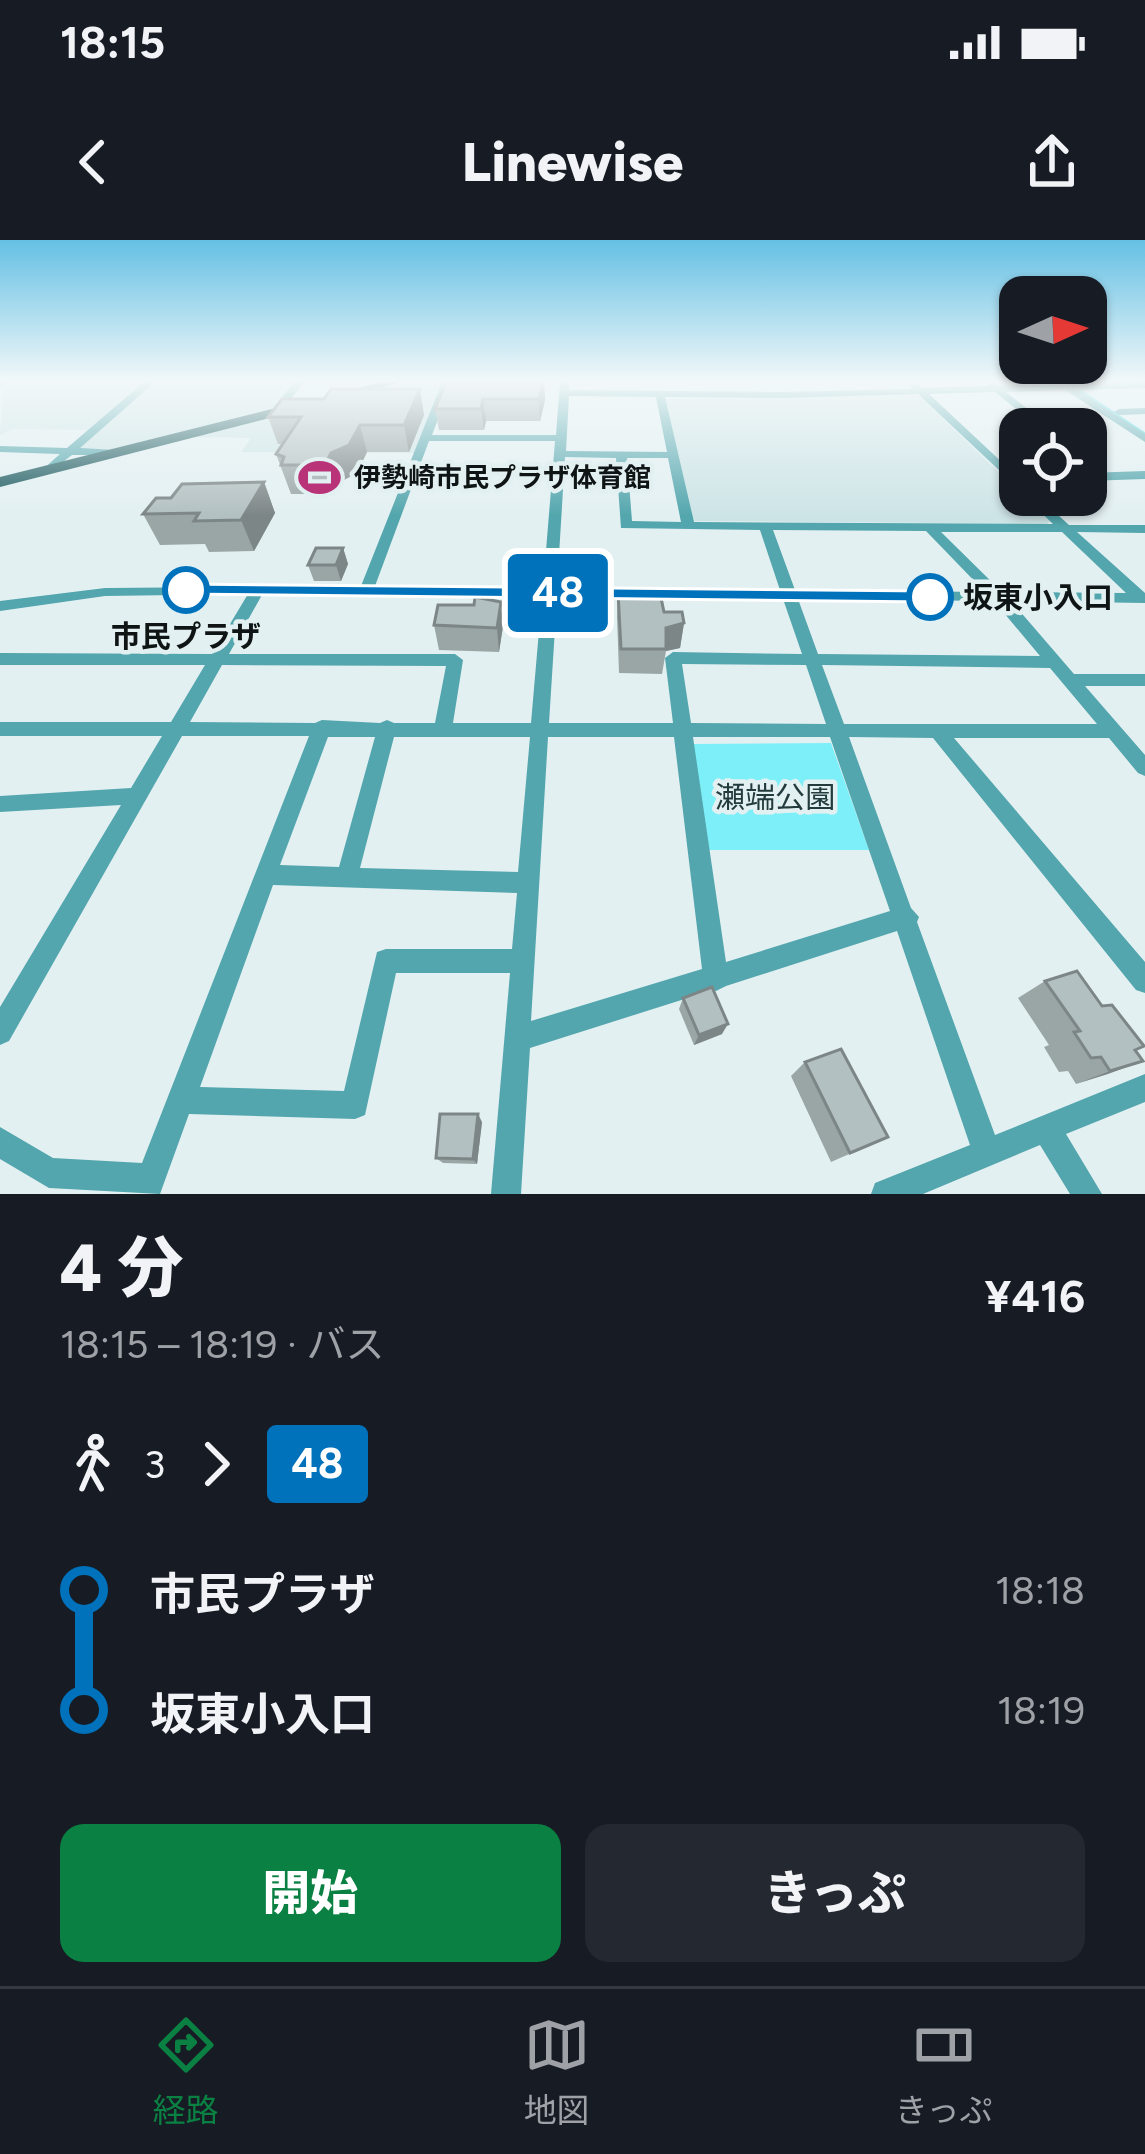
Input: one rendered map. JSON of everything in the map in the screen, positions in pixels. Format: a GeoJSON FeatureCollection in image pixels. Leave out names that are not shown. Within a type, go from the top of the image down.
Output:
{"type":"FeatureCollection","features":[{"type":"Feature","properties":{"kind":"main road"},"geometry":{"type":"LineString","coordinates":[[0,482],[219,427]]}},
{"type":"Feature","properties":{"kind":"street"},"geometry":{"type":"LineString","coordinates":[[47,470],[96,427]]}},
{"type":"Feature","properties":{"kind":"street"},"geometry":{"type":"LineString","coordinates":[[366,591],[432,427]]}},
{"type":"Feature","properties":{"kind":"street"},"geometry":{"type":"LineString","coordinates":[[506,1194],[562,427]]}},
{"type":"Feature","properties":{"kind":"street"},"geometry":{"type":"LineString","coordinates":[[667,427],[688,526]]}},
{"type":"Feature","properties":{"kind":"street"},"geometry":{"type":"LineString","coordinates":[[958,427],[999,464]]}},
{"type":"Feature","properties":{"kind":"street"},"geometry":{"type":"LineString","coordinates":[[428,438],[561,438]]}},
{"type":"Feature","properties":{"kind":"street"},"geometry":{"type":"LineString","coordinates":[[0,449],[116,452]]}},
{"type":"Feature","properties":{"kind":"street"},"geometry":{"type":"LineString","coordinates":[[560,454],[673,455]]}},
{"type":"Feature","properties":{"kind":"street"},"geometry":{"type":"LineString","coordinates":[[621,455],[626,525],[1145,529]]}},
{"type":"Feature","properties":{"kind":"street"},"geometry":{"type":"LineString","coordinates":[[1108,476],[1145,475]]}},
{"type":"Feature","properties":{"kind":"street"},"geometry":{"type":"LineString","coordinates":[[1051,516],[1143,600]]}},
{"type":"Feature","properties":{"kind":"street"},"geometry":{"type":"LineString","coordinates":[[765,527],[987,1153]]}},
{"type":"Feature","properties":{"kind":"street"},"geometry":{"type":"LineString","coordinates":[[929,527],[999,597],[1145,768]]}},
{"type":"Feature","properties":{"kind":"street"},"geometry":{"type":"LineString","coordinates":[[0,1032],[258,589]]}},
{"type":"Feature","properties":{"kind":"street"},"geometry":{"type":"LineString","coordinates":[[0,606],[105,592],[258,589],[1143,600]]}},
{"type":"Feature","properties":{"kind":"street"},"geometry":{"type":"LineString","coordinates":[[716,980],[673,658],[1055,662]]}},
{"type":"Feature","properties":{"kind":"street"},"geometry":{"type":"LineString","coordinates":[[0,659],[455,660],[443,728]]}},
{"type":"Feature","properties":{"kind":"street"},"geometry":{"type":"LineString","coordinates":[[1071,680],[1145,680]]}},
{"type":"Feature","properties":{"kind":"street"},"geometry":{"type":"LineString","coordinates":[[0,748],[8,729],[176,726],[1115,731]]}},
{"type":"Feature","properties":{"kind":"street"},"geometry":{"type":"LineString","coordinates":[[0,1142],[50,1173],[148,1186],[322,727]]}},
{"type":"Feature","properties":{"kind":"street"},"geometry":{"type":"LineString","coordinates":[[346,877],[386,728]]}},
{"type":"Feature","properties":{"kind":"street"},"geometry":{"type":"LineString","coordinates":[[937,730],[1145,981]]}},
{"type":"Feature","properties":{"kind":"street"},"geometry":{"type":"LineString","coordinates":[[0,804],[136,796]]}},
{"type":"Feature","properties":{"kind":"street"},"geometry":{"type":"LineString","coordinates":[[266,875],[528,883]]}},
{"type":"Feature","properties":{"kind":"street"},"geometry":{"type":"LineString","coordinates":[[517,1039],[907,917]]}},
{"type":"Feature","properties":{"kind":"street"},"geometry":{"type":"LineString","coordinates":[[181,1100],[355,1105],[386,961],[522,961]]}},
{"type":"Feature","properties":{"kind":"street"},"geometry":{"type":"LineString","coordinates":[[886,1194],[1145,1088]]}},
{"type":"Feature","properties":{"kind":"street"},"geometry":{"type":"LineString","coordinates":[[1046,1129],[1087,1194]]}},
{"type":"Feature","properties":{"kind":"shaded area"},"geometry":{"type":"Polygon","coordinates":[[[1,427],[93,427],[12,429],[0,435],[1,427]]]}},
{"type":"Feature","properties":{"kind":"shaded area"},"geometry":{"type":"Polygon","coordinates":[[[98,427],[207,427],[117,449],[70,449],[98,427]]]}},
{"type":"Feature","properties":{"kind":"shaded area"},"geometry":{"type":"Polygon","coordinates":[[[235,427],[425,427],[415,453],[241,452],[251,438],[194,437],[235,427]]]}},
{"type":"Feature","properties":{"kind":"shaded area"},"geometry":{"type":"Polygon","coordinates":[[[671,427],[951,427],[999,472],[999,516],[1045,516],[1050,521],[690,521],[671,427]]]}},
{"type":"Feature","properties":{"kind":"green space","name":"瀬端公園"},"geometry":{"type":"Polygon","coordinates":[[[831,743],[869,850],[709,850],[692,744],[831,743]]]}},
{"type":"Feature","properties":{"kind":"building"},"geometry":{"type":"Polygon","coordinates":[[[295,427],[359,427],[349,445],[331,453],[325,465],[281,465],[284,457],[276,454],[295,427]]]}},
{"type":"Feature","properties":{"kind":"building"},"geometry":{"type":"Polygon","coordinates":[[[264,482],[241,520],[194,521],[199,513],[143,514],[156,498],[171,498],[182,484],[264,482]]]}},
{"type":"Feature","properties":{"kind":"building"},"geometry":{"type":"Polygon","coordinates":[[[316,548],[343,548],[336,565],[308,565],[316,548]]]}},
{"type":"Feature","properties":{"kind":"building"},"geometry":{"type":"Polygon","coordinates":[[[618,592],[660,593],[664,612],[682,612],[684,623],[666,628],[666,649],[621,649],[618,592]]]}},
{"type":"Feature","properties":{"kind":"building"},"geometry":{"type":"Polygon","coordinates":[[[475,597],[501,602],[497,628],[434,625],[438,605],[474,605],[475,597]]]}},
{"type":"Feature","properties":{"kind":"building"},"geometry":{"type":"Polygon","coordinates":[[[1077,971],[1102,1006],[1112,1005],[1144,1046],[1135,1050],[1143,1061],[1110,1071],[1101,1057],[1091,1058],[1074,1032],[1080,1031],[1045,981],[1077,971]]]}},
{"type":"Feature","properties":{"kind":"building"},"geometry":{"type":"Polygon","coordinates":[[[712,987],[728,1024],[699,1035],[683,998],[712,987]]]}},
{"type":"Feature","properties":{"kind":"building"},"geometry":{"type":"Polygon","coordinates":[[[841,1049],[888,1137],[850,1153],[805,1062],[841,1049]]]}},
{"type":"Feature","properties":{"kind":"building"},"geometry":{"type":"Polygon","coordinates":[[[440,1114],[478,1114],[473,1159],[436,1158],[440,1114]]]}},
{"type":"Feature","properties":{"kind":"waterway"},"geometry":{"type":"LineString","coordinates":[[1134,427],[1145,434]]}},
{"type":"Feature","properties":{"kind":"bus line","name":"48"},"geometry":{"type":"LineString","coordinates":[[186,590],[930,597]]}},
{"type":"Feature","properties":{"kind":"place","name":"伊勢崎市民プラザ体育館"},"geometry":{"type":"Point","coordinates":[320,477]}},
{"type":"Feature","properties":{"kind":"place","name":"市民プラザ"},"geometry":{"type":"Point","coordinates":[186,590]}},
{"type":"Feature","properties":{"kind":"place","name":"坂東小入口"},"geometry":{"type":"Point","coordinates":[930,597]}}]}
